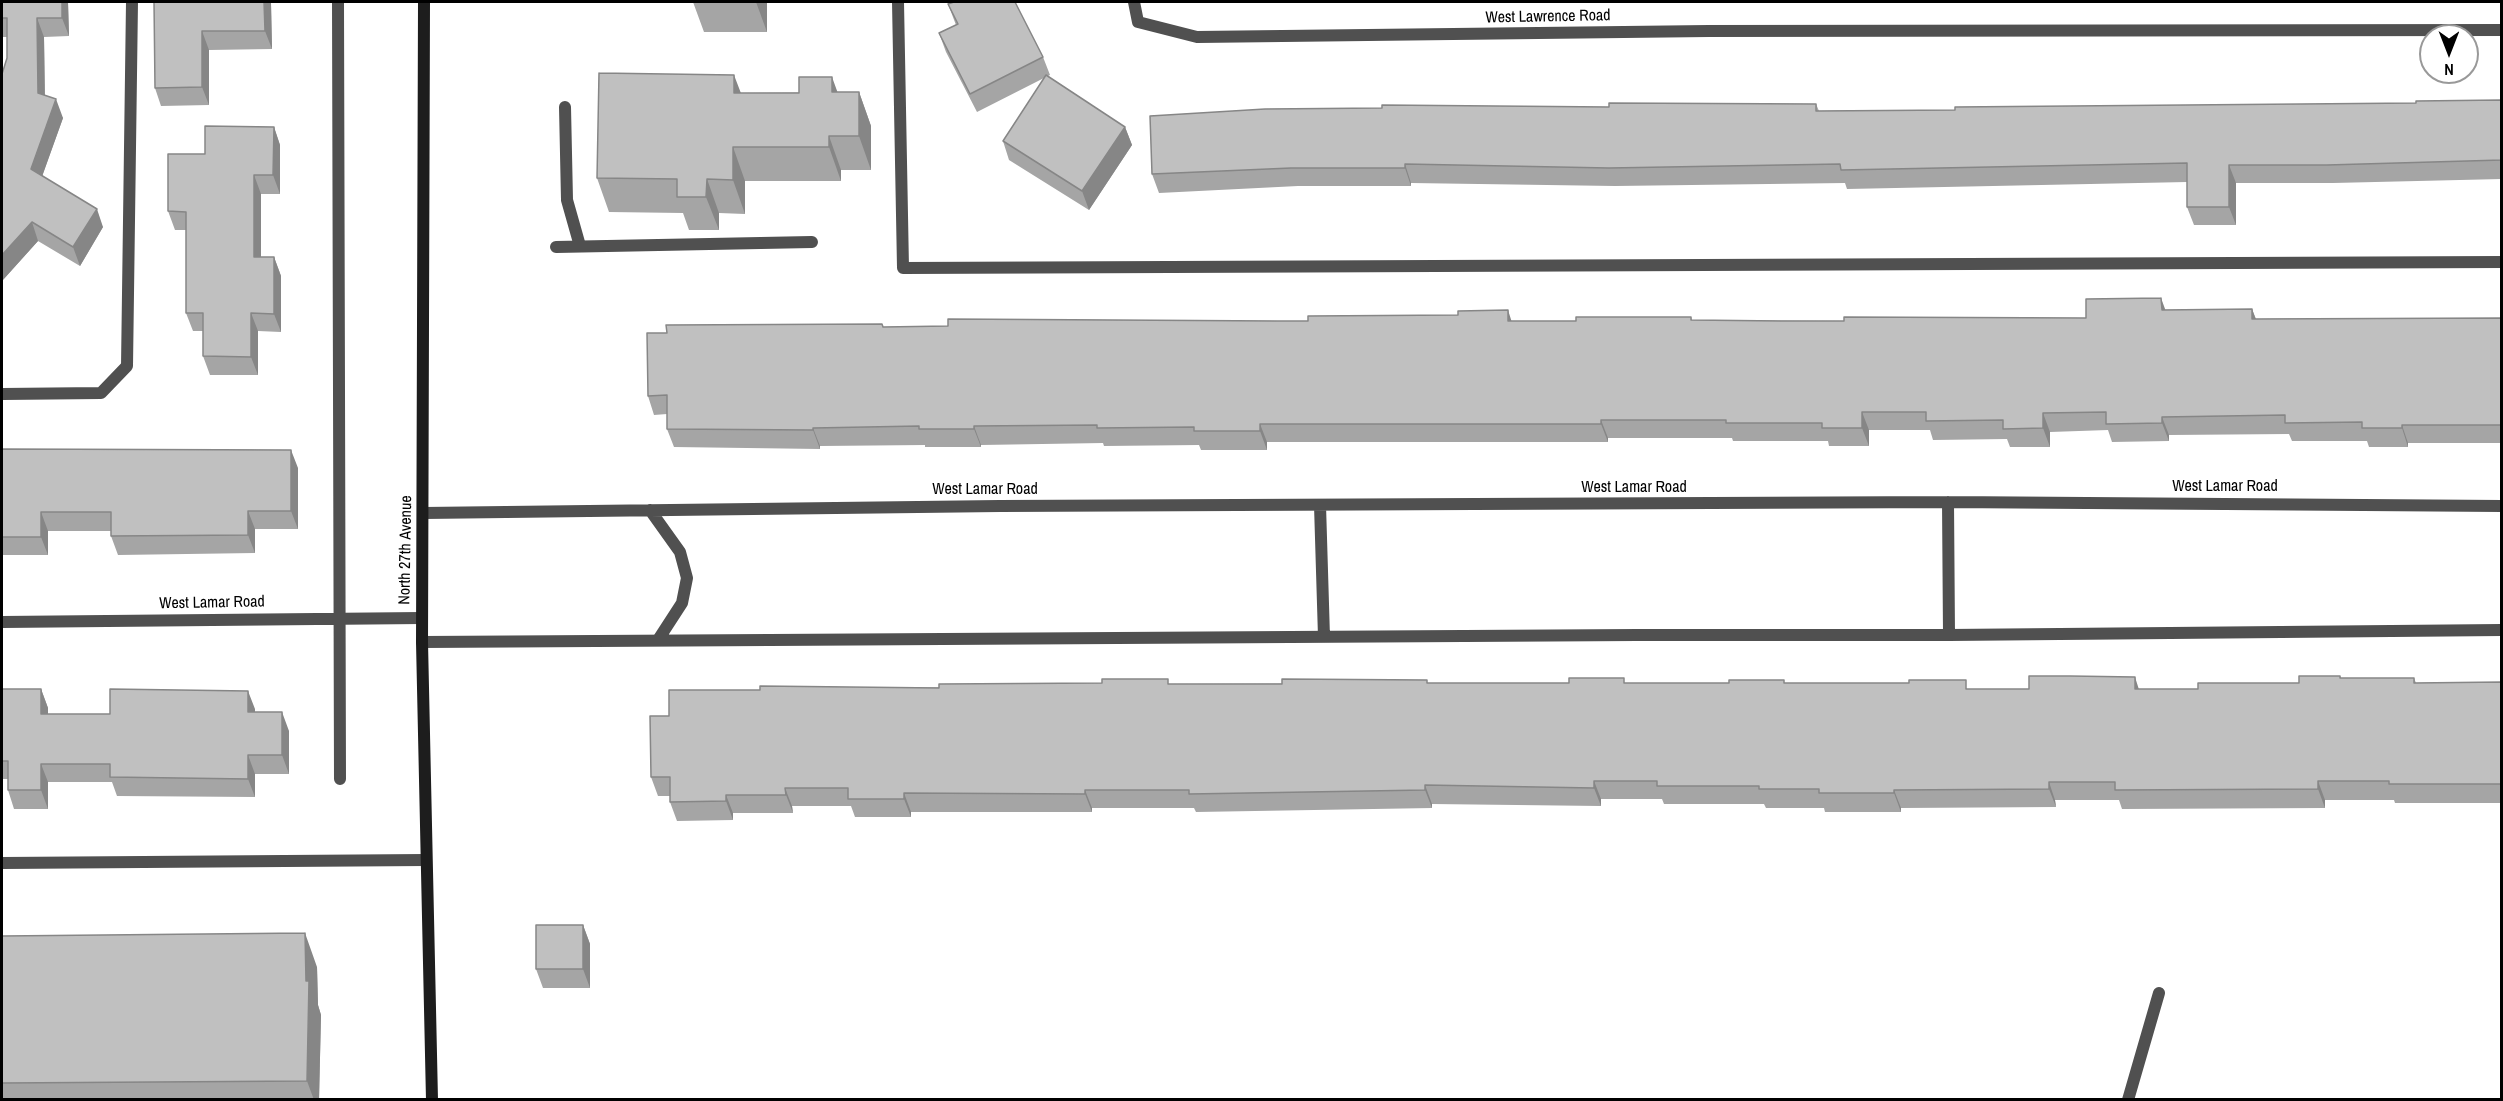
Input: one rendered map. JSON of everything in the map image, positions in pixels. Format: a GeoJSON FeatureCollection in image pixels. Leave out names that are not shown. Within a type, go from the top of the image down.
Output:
{"type":"FeatureCollection","features":[{"type":"Feature","properties":{"kind":"main road","name":"North 27th Avenue"},"geometry":{"type":"LineString","coordinates":[[424,2],[422,642],[432,1100]]}},
{"type":"Feature","properties":{"kind":"street"},"geometry":{"type":"LineString","coordinates":[[2,394],[100,393],[127,366],[132,2]]}},
{"type":"Feature","properties":{"kind":"street"},"geometry":{"type":"LineString","coordinates":[[338,2],[340,779]]}},
{"type":"Feature","properties":{"kind":"street"},"geometry":{"type":"LineString","coordinates":[[898,2],[903,268],[2502,262]]}},
{"type":"Feature","properties":{"kind":"street","name":"West Lawrence Road"},"geometry":{"type":"LineString","coordinates":[[1134,2],[1138,22],[1197,37],[1709,32],[2502,30]]}},
{"type":"Feature","properties":{"kind":"street"},"geometry":{"type":"LineString","coordinates":[[565,107],[567,200],[580,246]]}},
{"type":"Feature","properties":{"kind":"street"},"geometry":{"type":"LineString","coordinates":[[556,247],[812,242]]}},
{"type":"Feature","properties":{"kind":"street"},"geometry":{"type":"LineString","coordinates":[[1948,502],[1949,635]]}},
{"type":"Feature","properties":{"kind":"street","name":"West Lamar Road"},"geometry":{"type":"LineString","coordinates":[[424,513],[1948,502],[2502,506]]}},
{"type":"Feature","properties":{"kind":"street"},"geometry":{"type":"LineString","coordinates":[[1320,505],[1324,637]]}},
{"type":"Feature","properties":{"kind":"street"},"geometry":{"type":"LineString","coordinates":[[650,510],[680,552],[687,578],[682,603],[658,640]]}},
{"type":"Feature","properties":{"kind":"street","name":"West Lamar Road"},"geometry":{"type":"LineString","coordinates":[[2,622],[422,618]]}},
{"type":"Feature","properties":{"kind":"street"},"geometry":{"type":"LineString","coordinates":[[422,642],[1949,635],[2502,630]]}},
{"type":"Feature","properties":{"kind":"street"},"geometry":{"type":"LineString","coordinates":[[2,862],[426,860]]}},
{"type":"Feature","properties":{"kind":"street"},"geometry":{"type":"LineString","coordinates":[[2128,1100],[2159,993]]}},
{"type":"Feature","properties":{"kind":"building"},"geometry":{"type":"Polygon","coordinates":[[[2,2],[62,2],[62,18],[37,18],[38,93],[56,99],[31,169],[97,209],[73,247],[32,222],[2,255],[2,74],[7,58],[7,18],[2,18],[2,2]]]}},
{"type":"Feature","properties":{"kind":"building"},"geometry":{"type":"Polygon","coordinates":[[[154,2],[264,2],[265,31],[202,31],[202,87],[155,88],[154,2]]]}},
{"type":"Feature","properties":{"kind":"building"},"geometry":{"type":"Polygon","coordinates":[[[954,2],[1015,2],[1043,57],[970,94],[939,33],[958,24],[948,4],[954,2]]]}},
{"type":"Feature","properties":{"kind":"building"},"geometry":{"type":"Polygon","coordinates":[[[599,73],[734,75],[734,93],[799,93],[799,77],[832,77],[832,92],[859,92],[859,136],[829,136],[829,147],[733,147],[733,180],[707,179],[706,197],[677,197],[677,179],[597,178],[599,73]]]}},
{"type":"Feature","properties":{"kind":"building"},"geometry":{"type":"Polygon","coordinates":[[[1046,75],[1125,127],[1082,191],[1003,141],[1046,75]]]}},
{"type":"Feature","properties":{"kind":"building"},"geometry":{"type":"Polygon","coordinates":[[[2502,100],[2502,160],[2229,165],[2229,207],[2187,207],[2187,163],[1841,170],[1840,164],[1609,168],[1405,164],[1405,168],[1291,168],[1152,174],[1150,116],[1265,109],[1382,108],[1382,105],[1609,107],[1609,103],[1816,104],[1816,111],[2502,100]]]}},
{"type":"Feature","properties":{"kind":"building"},"geometry":{"type":"Polygon","coordinates":[[[205,126],[274,127],[273,175],[254,175],[254,257],[274,257],[274,314],[251,313],[251,357],[203,356],[203,313],[186,313],[186,212],[168,211],[168,154],[205,154],[205,126]]]}},
{"type":"Feature","properties":{"kind":"building"},"geometry":{"type":"Polygon","coordinates":[[[2161,298],[2162,310],[2252,309],[2252,319],[2502,318],[2502,425],[2402,425],[2402,428],[2362,428],[2362,422],[2285,423],[2285,415],[2162,417],[2162,423],[2106,424],[2106,412],[2043,413],[2043,428],[2003,429],[2003,420],[1926,421],[1926,412],[1862,412],[1862,428],[1822,428],[1822,423],[1726,423],[1726,420],[1601,420],[1601,424],[1260,424],[1260,431],[1194,431],[1194,427],[1097,428],[1097,425],[974,426],[974,429],[919,429],[919,426],[813,428],[813,430],[667,429],[667,395],[648,396],[647,333],[667,333],[666,325],[948,326],[948,319],[1308,321],[1308,316],[1458,315],[1458,311],[1508,310],[1508,321],[1576,321],[1576,317],[1691,317],[1691,320],[1781,321],[1844,321],[1844,317],[2086,318],[2086,299],[2161,298]]]}},
{"type":"Feature","properties":{"kind":"building"},"geometry":{"type":"Polygon","coordinates":[[[2,449],[291,450],[291,511],[248,511],[248,535],[111,536],[111,512],[41,512],[41,537],[2,537],[2,449]]]}},
{"type":"Feature","properties":{"kind":"building"},"geometry":{"type":"Polygon","coordinates":[[[2029,676],[2135,677],[2135,689],[2198,689],[2198,683],[2299,683],[2299,676],[2414,678],[2414,683],[2502,682],[2502,784],[2389,784],[2389,781],[2318,781],[2318,789],[2115,790],[2115,782],[2049,782],[2049,789],[1819,793],[1819,789],[1759,789],[1759,786],[1657,786],[1657,781],[1594,781],[1594,788],[1425,785],[1425,790],[1189,794],[1189,790],[1085,790],[1085,794],[904,793],[904,799],[848,799],[848,788],[785,788],[786,795],[726,795],[726,801],[670,802],[670,777],[651,777],[650,716],[669,716],[669,690],[760,690],[760,686],[939,688],[939,684],[1102,683],[1102,679],[1168,679],[1168,684],[1282,684],[1282,679],[1427,680],[1427,683],[1569,683],[1569,678],[1624,678],[1624,683],[1729,683],[1729,680],[1784,680],[1784,683],[1909,683],[1909,680],[1966,680],[1966,689],[2029,689],[2029,676]]]}},
{"type":"Feature","properties":{"kind":"building"},"geometry":{"type":"Polygon","coordinates":[[[2,689],[41,689],[41,714],[110,714],[110,689],[248,691],[248,712],[282,712],[282,755],[248,755],[248,779],[110,777],[110,764],[41,764],[41,790],[8,790],[8,761],[2,761],[2,689]]]}},
{"type":"Feature","properties":{"kind":"building"},"geometry":{"type":"Polygon","coordinates":[[[536,925],[583,925],[583,969],[536,969],[536,925]]]}},
{"type":"Feature","properties":{"kind":"building"},"geometry":{"type":"Polygon","coordinates":[[[305,933],[306,981],[309,981],[307,1081],[2,1083],[2,936],[305,933]]]}}]}
